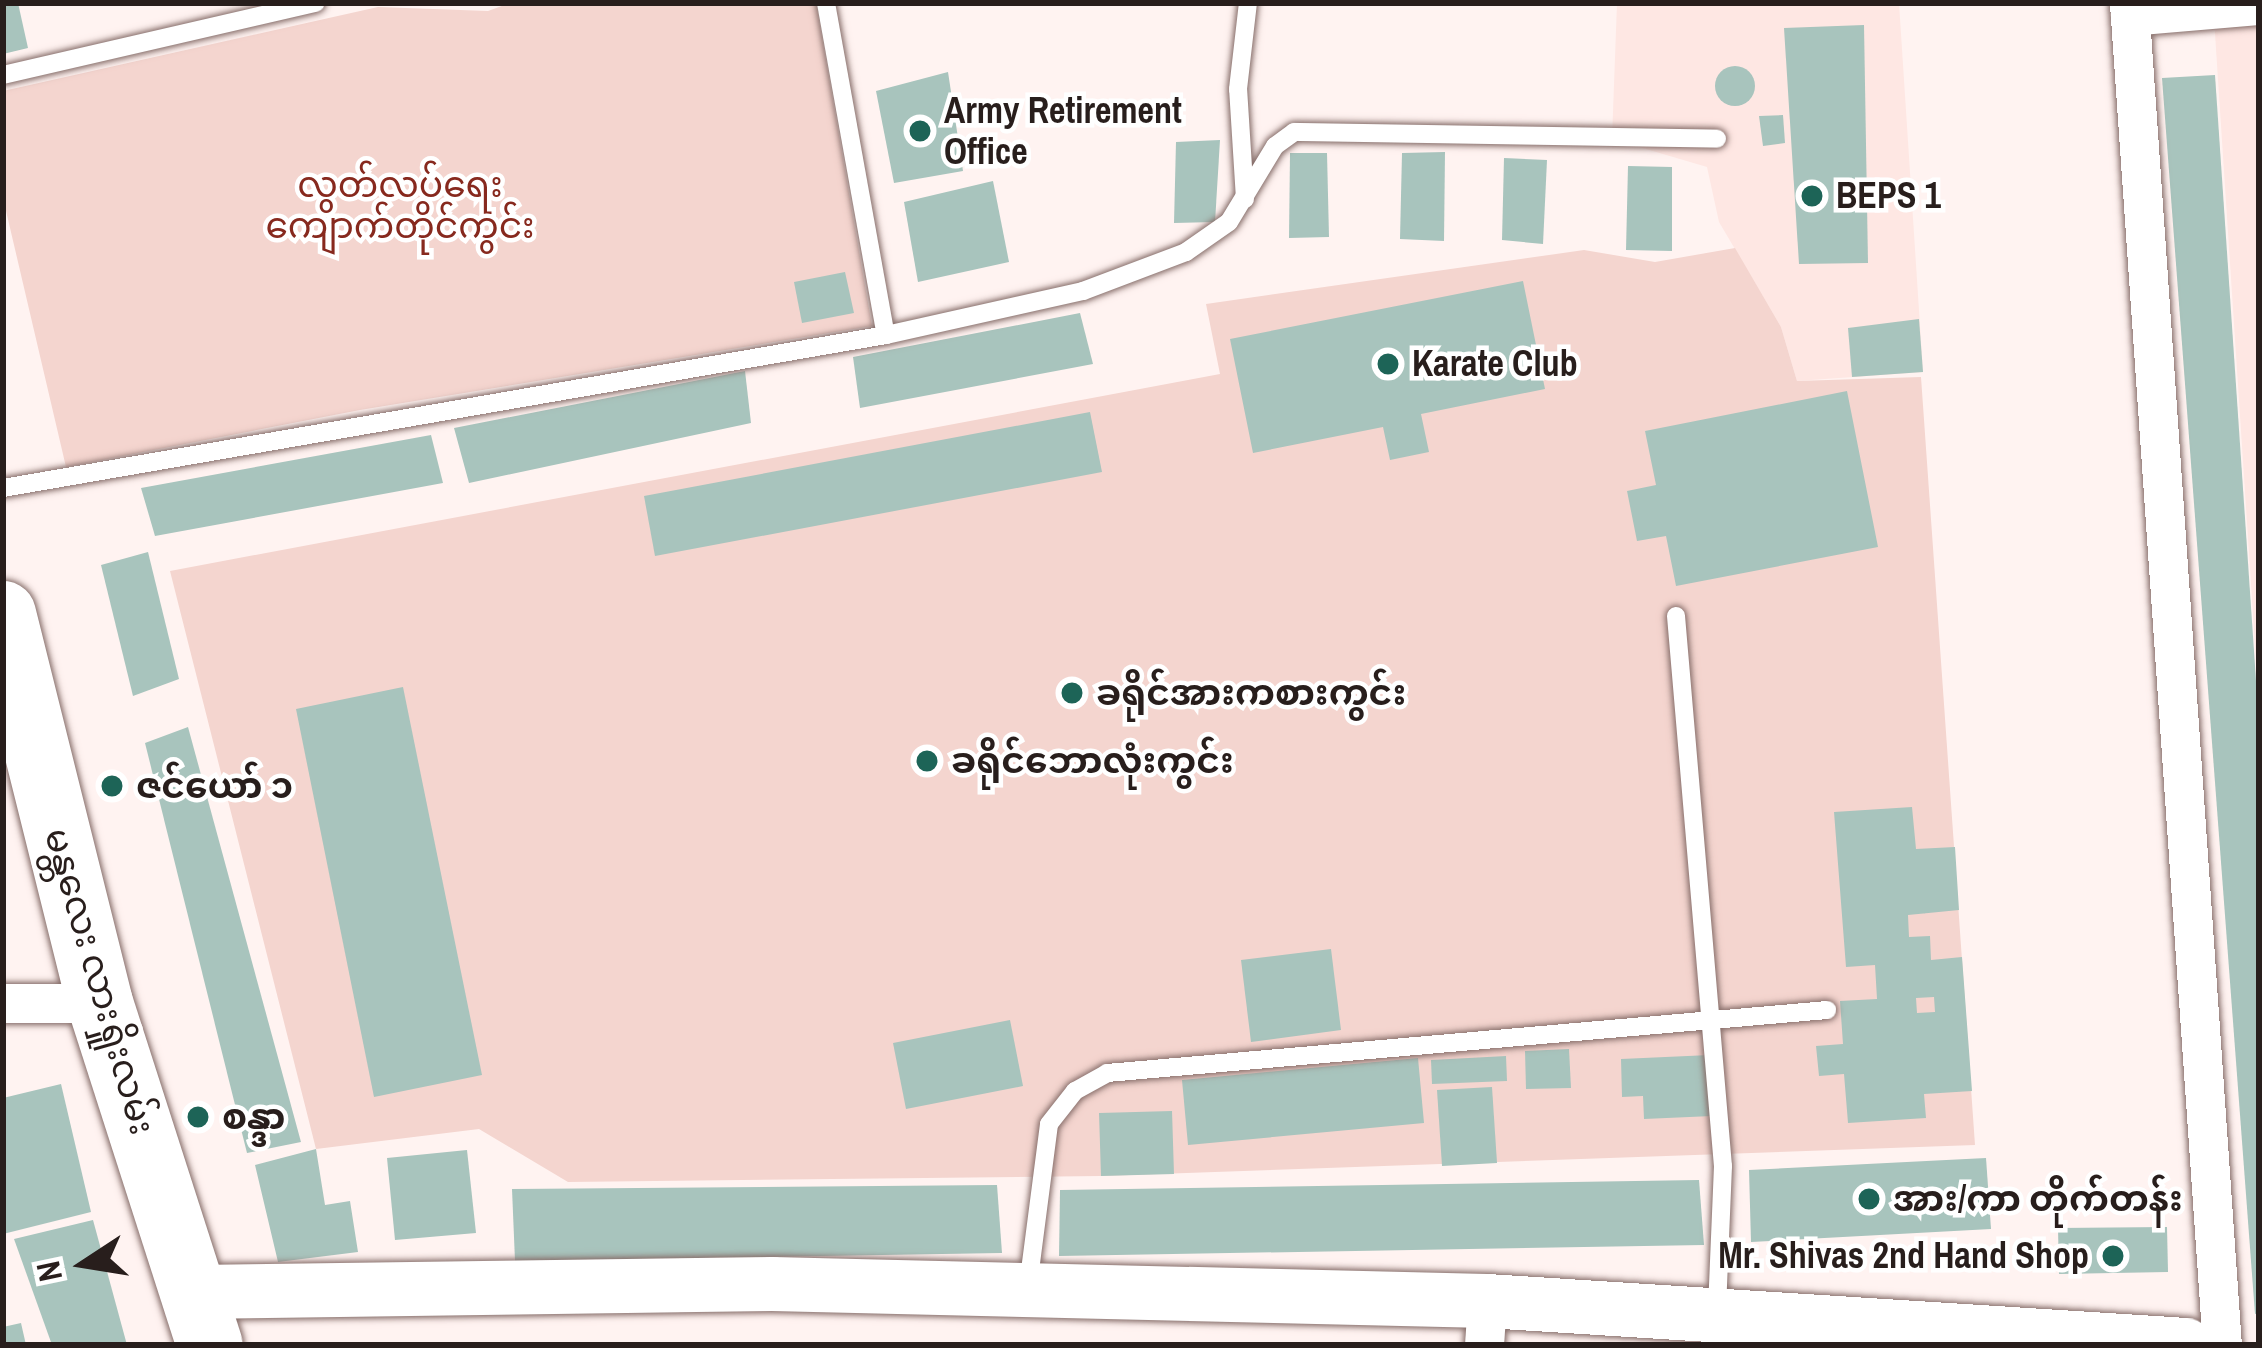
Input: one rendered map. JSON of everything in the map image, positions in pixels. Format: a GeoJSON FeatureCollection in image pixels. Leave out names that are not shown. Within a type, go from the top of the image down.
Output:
{"type":"FeatureCollection","features":[{"type":"Feature","properties":{"kind":"highway","name":"မန္တလေး လားရှိုးလမ်း"},"geometry":{"type":"LineString","coordinates":[[3,614],[12,697],[100,1003],[203,1318]]}},
{"type":"Feature","properties":{"kind":"street"},"geometry":{"type":"LineString","coordinates":[[2222,1345],[2129,9],[2259,4]]}},
{"type":"Feature","properties":{"kind":"street"},"geometry":{"type":"LineString","coordinates":[[3,1003],[100,1003]]}},
{"type":"Feature","properties":{"kind":"street"},"geometry":{"type":"LineString","coordinates":[[203,1318],[772,1284],[1027,1291],[1486,1323],[1717,1316],[2186,1345]]}},
{"type":"Feature","properties":{"kind":"lane"},"geometry":{"type":"LineString","coordinates":[[3,75],[261,9],[316,3]]}},
{"type":"Feature","properties":{"kind":"lane"},"geometry":{"type":"LineString","coordinates":[[826,3],[886,335]]}},
{"type":"Feature","properties":{"kind":"lane"},"geometry":{"type":"LineString","coordinates":[[1245,199],[1238,89],[1248,3]]}},
{"type":"Feature","properties":{"kind":"lane"},"geometry":{"type":"LineString","coordinates":[[3,488],[886,335],[1139,274],[1186,252],[1229,222],[1275,146],[1294,132],[1717,139]]}},
{"type":"Feature","properties":{"kind":"lane"},"geometry":{"type":"LineString","coordinates":[[1676,616],[1723,1166],[1717,1316]]}},
{"type":"Feature","properties":{"kind":"lane"},"geometry":{"type":"LineString","coordinates":[[1027,1291],[1049,1124],[1075,1091],[1107,1073],[1827,1010]]}},
{"type":"Feature","properties":{"kind":"shaded area","name":"BEPS 1"},"geometry":{"type":"Polygon","coordinates":[[[1617,3],[1899,3],[1923,372],[1797,381],[1781,327],[1719,222],[1707,167],[1612,139],[1617,3]]]}},
{"type":"Feature","properties":{"kind":"shaded area"},"geometry":{"type":"Polygon","coordinates":[[[2213,3],[2259,3],[2259,706],[2213,3]]]}},
{"type":"Feature","properties":{"kind":"green space","name":"လွတ်လပ်ရေး ကျောက်တိုင်ကွင်း"},"geometry":{"type":"Polygon","coordinates":[[[510,3],[816,3],[872,326],[360,410],[66,467],[3,198],[3,91],[378,7],[488,11],[510,3]]]}},
{"type":"Feature","properties":{"kind":"green space","name":"ခရိုင်အားကစားကွင်း"},"geometry":{"type":"Polygon","coordinates":[[[1735,248],[1781,327],[1797,381],[1921,377],[1975,1145],[1101,1176],[568,1182],[479,1129],[316,1149],[170,571],[1220,374],[1206,304],[1584,250],[1655,262],[1735,248]]]}},
{"type":"Feature","properties":{"kind":"building"},"geometry":{"type":"Polygon","coordinates":[[[3,3],[18,3],[28,48],[3,54],[3,3]]]}},
{"type":"Feature","properties":{"kind":"building"},"geometry":{"type":"Polygon","coordinates":[[[1864,25],[1868,263],[1799,264],[1784,28],[1864,25]]]}},
{"type":"Feature","properties":{"kind":"building"},"geometry":{"type":"Polygon","coordinates":[[[1735,66],[1749,72],[1755,86],[1749,100],[1735,106],[1721,100],[1715,86],[1721,72],[1735,66]]]}},
{"type":"Feature","properties":{"kind":"building","name":"Army Retirement Office"},"geometry":{"type":"Polygon","coordinates":[[[948,72],[963,171],[894,183],[876,91],[948,72]]]}},
{"type":"Feature","properties":{"kind":"building"},"geometry":{"type":"Polygon","coordinates":[[[2215,75],[2259,725],[2259,1313],[2255,1314],[2162,78],[2215,75]]]}},
{"type":"Feature","properties":{"kind":"building"},"geometry":{"type":"Polygon","coordinates":[[[1783,115],[1785,143],[1763,146],[1759,116],[1783,115]]]}},
{"type":"Feature","properties":{"kind":"building"},"geometry":{"type":"Polygon","coordinates":[[[1220,140],[1215,222],[1174,223],[1176,142],[1220,140]]]}},
{"type":"Feature","properties":{"kind":"building"},"geometry":{"type":"Polygon","coordinates":[[[1445,152],[1444,241],[1400,239],[1402,153],[1445,152]]]}},
{"type":"Feature","properties":{"kind":"building"},"geometry":{"type":"Polygon","coordinates":[[[1290,153],[1327,153],[1329,237],[1289,238],[1290,153]]]}},
{"type":"Feature","properties":{"kind":"building"},"geometry":{"type":"Polygon","coordinates":[[[1504,158],[1547,160],[1543,244],[1502,240],[1504,158]]]}},
{"type":"Feature","properties":{"kind":"building"},"geometry":{"type":"Polygon","coordinates":[[[1628,166],[1672,167],[1672,251],[1626,250],[1628,166]]]}},
{"type":"Feature","properties":{"kind":"building"},"geometry":{"type":"Polygon","coordinates":[[[993,181],[1009,262],[918,282],[904,202],[993,181]]]}},
{"type":"Feature","properties":{"kind":"building"},"geometry":{"type":"Polygon","coordinates":[[[845,272],[854,313],[802,323],[794,282],[845,272]]]}},
{"type":"Feature","properties":{"kind":"building","name":"Karate Club"},"geometry":{"type":"Polygon","coordinates":[[[1523,281],[1545,389],[1421,414],[1429,452],[1390,460],[1383,427],[1253,453],[1230,339],[1523,281]]]}},
{"type":"Feature","properties":{"kind":"building"},"geometry":{"type":"Polygon","coordinates":[[[1080,313],[1093,364],[860,408],[853,357],[1080,313]]]}},
{"type":"Feature","properties":{"kind":"building"},"geometry":{"type":"Polygon","coordinates":[[[1919,319],[1923,372],[1852,377],[1848,328],[1919,319]]]}},
{"type":"Feature","properties":{"kind":"building"},"geometry":{"type":"Polygon","coordinates":[[[745,371],[751,423],[469,483],[454,428],[745,371]]]}},
{"type":"Feature","properties":{"kind":"building"},"geometry":{"type":"Polygon","coordinates":[[[1847,391],[1878,547],[1676,586],[1666,536],[1637,541],[1627,491],[1656,485],[1645,431],[1847,391]]]}},
{"type":"Feature","properties":{"kind":"building"},"geometry":{"type":"Polygon","coordinates":[[[1090,412],[1102,472],[655,556],[644,496],[1090,412]]]}},
{"type":"Feature","properties":{"kind":"building"},"geometry":{"type":"Polygon","coordinates":[[[431,435],[443,483],[155,536],[141,488],[431,435]]]}},
{"type":"Feature","properties":{"kind":"building"},"geometry":{"type":"Polygon","coordinates":[[[148,552],[179,679],[133,696],[101,565],[148,552]]]}},
{"type":"Feature","properties":{"kind":"building"},"geometry":{"type":"Polygon","coordinates":[[[403,687],[482,1075],[374,1097],[296,709],[403,687]]]}},
{"type":"Feature","properties":{"kind":"building"},"geometry":{"type":"Polygon","coordinates":[[[188,727],[301,1142],[247,1153],[145,743],[188,727]]]}},
{"type":"Feature","properties":{"kind":"building"},"geometry":{"type":"Polygon","coordinates":[[[1912,807],[1916,849],[1955,847],[1959,910],[1908,915],[1909,937],[1930,936],[1931,960],[1962,957],[1972,1091],[1924,1094],[1926,1118],[1848,1123],[1844,1074],[1819,1076],[1816,1046],[1843,1044],[1840,1001],[1877,999],[1875,965],[1846,967],[1834,812],[1912,807]],[[1934,997],[1916,998],[1917,1013],[1935,1012],[1934,997]]]}},
{"type":"Feature","properties":{"kind":"building"},"geometry":{"type":"Polygon","coordinates":[[[1331,949],[1341,1030],[1251,1042],[1241,960],[1331,949]]]}},
{"type":"Feature","properties":{"kind":"building"},"geometry":{"type":"Polygon","coordinates":[[[1010,1020],[1023,1086],[906,1109],[893,1043],[1010,1020]]]}},
{"type":"Feature","properties":{"kind":"building"},"geometry":{"type":"Polygon","coordinates":[[[1569,1049],[1571,1088],[1526,1089],[1525,1051],[1569,1049]]]}},
{"type":"Feature","properties":{"kind":"building"},"geometry":{"type":"Polygon","coordinates":[[[1710,1055],[1712,1116],[1644,1119],[1643,1096],[1622,1097],[1621,1059],[1710,1055]]]}},
{"type":"Feature","properties":{"kind":"building"},"geometry":{"type":"Polygon","coordinates":[[[1506,1056],[1507,1081],[1432,1084],[1431,1060],[1506,1056]]]}},
{"type":"Feature","properties":{"kind":"building"},"geometry":{"type":"Polygon","coordinates":[[[1418,1058],[1424,1123],[1188,1145],[1182,1080],[1418,1058]]]}},
{"type":"Feature","properties":{"kind":"building"},"geometry":{"type":"Polygon","coordinates":[[[61,1084],[91,1212],[3,1234],[3,1098],[61,1084]]]}},
{"type":"Feature","properties":{"kind":"building"},"geometry":{"type":"Polygon","coordinates":[[[1492,1087],[1497,1163],[1442,1166],[1437,1090],[1492,1087]]]}},
{"type":"Feature","properties":{"kind":"building"},"geometry":{"type":"Polygon","coordinates":[[[1172,1111],[1174,1174],[1101,1176],[1099,1113],[1172,1111]]]}},
{"type":"Feature","properties":{"kind":"building"},"geometry":{"type":"Polygon","coordinates":[[[316,1149],[325,1205],[350,1201],[358,1252],[278,1262],[255,1165],[316,1149]]]}},
{"type":"Feature","properties":{"kind":"building"},"geometry":{"type":"Polygon","coordinates":[[[467,1150],[476,1233],[395,1240],[387,1158],[467,1150]]]}},
{"type":"Feature","properties":{"kind":"building","name":"အား/ကာ တိုက်တန်း"},"geometry":{"type":"Polygon","coordinates":[[[1986,1158],[1991,1229],[1751,1242],[1749,1170],[1986,1158]]]}},
{"type":"Feature","properties":{"kind":"building"},"geometry":{"type":"Polygon","coordinates":[[[1699,1180],[1704,1245],[1059,1256],[1060,1190],[1699,1180]]]}},
{"type":"Feature","properties":{"kind":"building"},"geometry":{"type":"Polygon","coordinates":[[[997,1185],[1002,1253],[515,1261],[512,1189],[997,1185]]]}},
{"type":"Feature","properties":{"kind":"building"},"geometry":{"type":"Polygon","coordinates":[[[93,1220],[127,1345],[52,1345],[14,1239],[93,1220]]]}},
{"type":"Feature","properties":{"kind":"building"},"geometry":{"type":"Polygon","coordinates":[[[2167,1227],[2168,1272],[2059,1274],[2058,1228],[2167,1227]]]}},
{"type":"Feature","properties":{"kind":"building"},"geometry":{"type":"Polygon","coordinates":[[[21,1323],[26,1345],[3,1345],[3,1327],[21,1323]]]}},
{"type":"Feature","properties":{"kind":"place","name":"Army Retirement Office"},"geometry":{"type":"Point","coordinates":[920,131]}},
{"type":"Feature","properties":{"kind":"place","name":"BEPS 1"},"geometry":{"type":"Point","coordinates":[1812,196]}},
{"type":"Feature","properties":{"kind":"place","name":"Karate Club"},"geometry":{"type":"Point","coordinates":[1388,364]}},
{"type":"Feature","properties":{"kind":"place","name":"ခရိုင်အားကစားကွင်း"},"geometry":{"type":"Point","coordinates":[1072,693]}},
{"type":"Feature","properties":{"kind":"place","name":"ခရိုင်ဘောလုံးကွင်း"},"geometry":{"type":"Point","coordinates":[927,761]}},
{"type":"Feature","properties":{"kind":"place","name":"ဇင်ယော် ၁"},"geometry":{"type":"Point","coordinates":[112,786]}},
{"type":"Feature","properties":{"kind":"place","name":"စန္ဒာ"},"geometry":{"type":"Point","coordinates":[198,1117]}},
{"type":"Feature","properties":{"kind":"place","name":"အား/ကာ တိုက်တန်း"},"geometry":{"type":"Point","coordinates":[1869,1199]}},
{"type":"Feature","properties":{"kind":"place","name":"Mr. Shivas 2nd Hand Shop"},"geometry":{"type":"Point","coordinates":[2113,1256]}}]}
